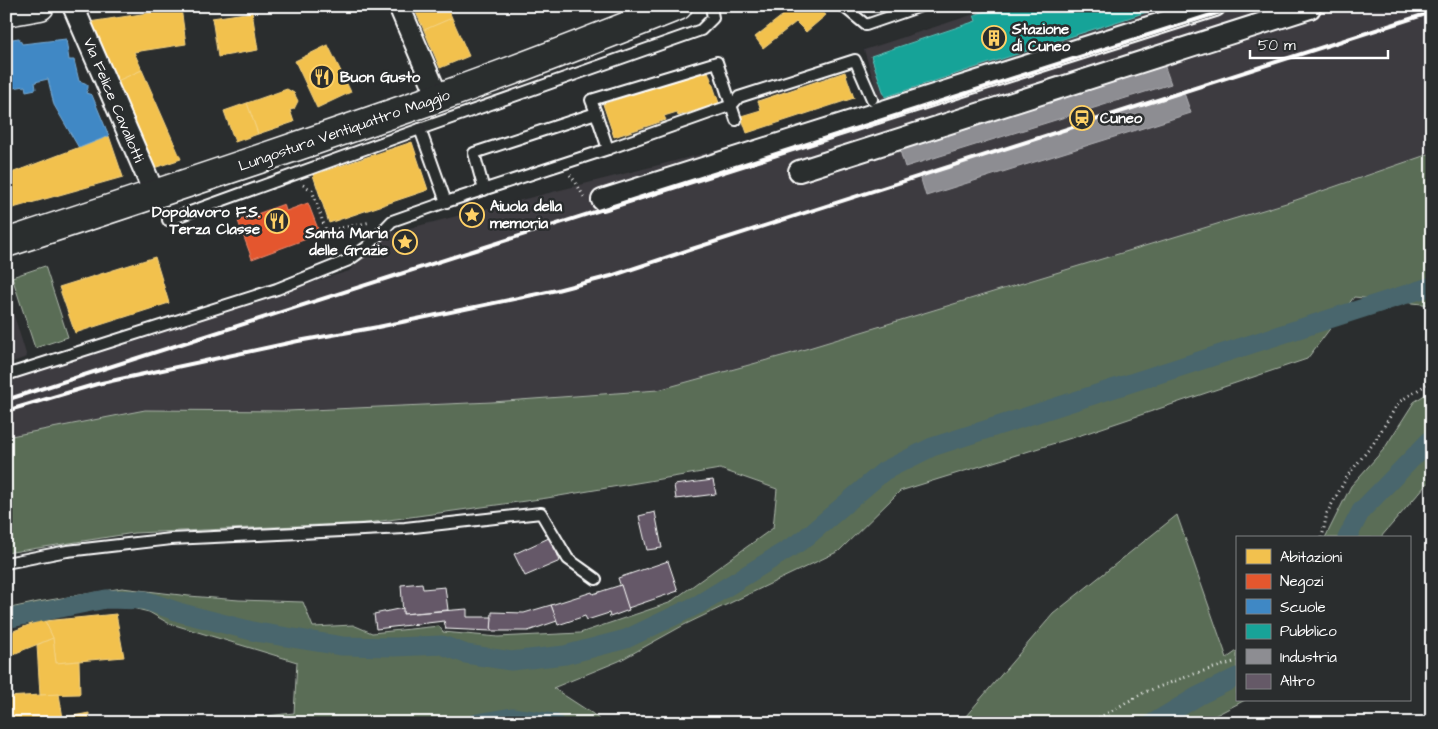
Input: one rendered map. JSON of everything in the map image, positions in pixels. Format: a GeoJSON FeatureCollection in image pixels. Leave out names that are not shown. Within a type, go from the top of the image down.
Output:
{"type":"FeatureCollection","features":[{"type":"Feature","properties":{"kind":"street"},"geometry":{"type":"LineString","coordinates":[[6,12],[40,6]]}},
{"type":"Feature","properties":{"kind":"street","name":"Via Felice Cavallotti"},"geometry":{"type":"LineString","coordinates":[[73,6],[155,195]]}},
{"type":"Feature","properties":{"kind":"street"},"geometry":{"type":"LineString","coordinates":[[399,6],[438,97]]}},
{"type":"Feature","properties":{"kind":"street","name":"Lungostura Ventiquattro Maggio"},"geometry":{"type":"LineString","coordinates":[[6,243],[155,195],[438,97],[678,6]]}},
{"type":"Feature","properties":{"kind":"street"},"geometry":{"type":"LineString","coordinates":[[602,200],[1215,6]]}},
{"type":"Feature","properties":{"kind":"street"},"geometry":{"type":"LineString","coordinates":[[799,171],[1310,8]]}},
{"type":"Feature","properties":{"kind":"lane"},"geometry":{"type":"LineString","coordinates":[[168,220],[701,30],[713,18],[711,6]]}},
{"type":"Feature","properties":{"kind":"lane"},"geometry":{"type":"LineString","coordinates":[[843,6],[866,25],[921,6]]}},
{"type":"Feature","properties":{"kind":"lane"},"geometry":{"type":"LineString","coordinates":[[6,375],[276,289],[349,260],[367,247],[392,221],[732,105],[739,97],[854,60],[872,99]]}},
{"type":"Feature","properties":{"kind":"lane"},"geometry":{"type":"LineString","coordinates":[[608,148],[592,100],[717,62],[736,120]]}},
{"type":"Feature","properties":{"kind":"lane"},"geometry":{"type":"LineString","coordinates":[[484,190],[474,153],[596,112]]}},
{"type":"Feature","properties":{"kind":"lane"},"geometry":{"type":"LineString","coordinates":[[420,129],[446,202]]}},
{"type":"Feature","properties":{"kind":"lane"},"geometry":{"type":"LineString","coordinates":[[6,563],[67,551],[171,539],[405,528],[541,513],[568,560],[596,579]]}},
{"type":"Feature","properties":{"kind":"path"},"geometry":{"type":"LineString","coordinates":[[560,164],[575,181],[585,200],[594,202],[602,200]]}},
{"type":"Feature","properties":{"kind":"path"},"geometry":{"type":"LineString","coordinates":[[299,183],[312,190],[326,231],[373,222],[392,221]]}},
{"type":"Feature","properties":{"kind":"path"},"geometry":{"type":"LineString","coordinates":[[1322,536],[1327,513],[1348,475],[1373,444],[1399,402],[1432,381]]}},
{"type":"Feature","properties":{"kind":"path"},"geometry":{"type":"LineString","coordinates":[[1090,723],[1145,692],[1236,661]]}},
{"type":"Feature","properties":{"kind":"shaded area"},"geometry":{"type":"Polygon","coordinates":[[[999,6],[1432,6],[1432,153],[1296,200],[789,354],[658,390],[492,402],[288,411],[145,410],[6,437],[6,376],[349,271],[386,234],[781,134],[880,101],[864,50],[999,6]]]}},
{"type":"Feature","properties":{"kind":"shaded area"},"geometry":{"type":"Polygon","coordinates":[[[6,290],[27,357],[6,364],[6,290]]]}},
{"type":"Feature","properties":{"kind":"green space"},"geometry":{"type":"Polygon","coordinates":[[[1432,153],[1432,305],[1354,297],[1307,359],[1081,435],[900,491],[839,551],[684,625],[619,661],[553,688],[593,714],[603,723],[201,723],[294,713],[297,662],[168,623],[149,612],[120,605],[46,614],[6,628],[6,609],[122,588],[239,600],[303,602],[313,627],[353,625],[372,633],[439,626],[443,632],[498,637],[580,633],[669,603],[773,528],[777,489],[720,469],[547,498],[367,523],[134,533],[6,553],[6,437],[145,410],[288,411],[492,402],[658,390],[789,354],[1296,200],[1432,153]]]}},
{"type":"Feature","properties":{"kind":"green space"},"geometry":{"type":"Polygon","coordinates":[[[45,266],[68,337],[35,348],[12,277],[45,266]]]}},
{"type":"Feature","properties":{"kind":"green space"},"geometry":{"type":"Polygon","coordinates":[[[1432,390],[1432,478],[1382,536],[1326,536],[1351,486],[1384,449],[1414,402],[1432,390]]]}},
{"type":"Feature","properties":{"kind":"green space"},"geometry":{"type":"Polygon","coordinates":[[[1177,515],[1227,658],[1236,652],[1236,702],[1241,702],[1201,723],[960,723],[1053,614],[1177,515]]]}},
{"type":"Feature","properties":{"kind":"building: Abitazioni"},"geometry":{"type":"Polygon","coordinates":[[[413,6],[447,6],[452,18],[424,30],[413,6]]]}},
{"type":"Feature","properties":{"kind":"building: Abitazioni"},"geometry":{"type":"Polygon","coordinates":[[[791,6],[818,6],[826,15],[806,32],[796,22],[763,48],[755,37],[787,12],[785,11],[791,6]]]}},
{"type":"Feature","properties":{"kind":"building: Abitazioni"},"geometry":{"type":"Polygon","coordinates":[[[181,8],[186,44],[134,52],[142,70],[115,82],[89,22],[181,8]]]}},
{"type":"Feature","properties":{"kind":"building: Abitazioni"},"geometry":{"type":"Polygon","coordinates":[[[252,12],[258,50],[218,57],[212,18],[252,12]]]}},
{"type":"Feature","properties":{"kind":"building: Abitazioni"},"geometry":{"type":"Polygon","coordinates":[[[452,18],[469,56],[440,68],[424,30],[452,18]]]}},
{"type":"Feature","properties":{"kind":"building: Abitazioni"},"geometry":{"type":"Polygon","coordinates":[[[328,45],[351,92],[317,108],[295,61],[328,45]]]}},
{"type":"Feature","properties":{"kind":"building: Abitazioni"},"geometry":{"type":"Polygon","coordinates":[[[142,70],[181,159],[154,168],[115,82],[142,70]]]}},
{"type":"Feature","properties":{"kind":"building: Abitazioni"},"geometry":{"type":"Polygon","coordinates":[[[708,71],[719,103],[678,116],[677,112],[664,116],[666,120],[614,137],[603,104],[708,71]]]}},
{"type":"Feature","properties":{"kind":"building: Abitazioni"},"geometry":{"type":"Polygon","coordinates":[[[845,72],[854,98],[747,133],[741,116],[761,110],[758,101],[845,72]]]}},
{"type":"Feature","properties":{"kind":"building: Abitazioni"},"geometry":{"type":"Polygon","coordinates":[[[287,89],[294,93],[298,101],[294,109],[290,110],[294,122],[258,134],[247,103],[287,89]]]}},
{"type":"Feature","properties":{"kind":"building: Abitazioni"},"geometry":{"type":"Polygon","coordinates":[[[247,103],[258,134],[235,142],[224,111],[247,103]]]}},
{"type":"Feature","properties":{"kind":"building: Abitazioni"},"geometry":{"type":"Polygon","coordinates":[[[109,136],[123,177],[6,210],[6,175],[109,136]]]}},
{"type":"Feature","properties":{"kind":"building: Abitazioni"},"geometry":{"type":"Polygon","coordinates":[[[412,142],[428,190],[329,223],[313,175],[412,142]]]}},
{"type":"Feature","properties":{"kind":"building: Abitazioni"},"geometry":{"type":"Polygon","coordinates":[[[155,257],[169,303],[75,333],[59,287],[155,257]]]}},
{"type":"Feature","properties":{"kind":"building: Abitazioni"},"geometry":{"type":"Polygon","coordinates":[[[116,614],[124,657],[56,663],[53,638],[45,621],[116,614]]]}},
{"type":"Feature","properties":{"kind":"building: Abitazioni"},"geometry":{"type":"Polygon","coordinates":[[[44,619],[53,638],[6,657],[6,634],[44,619]]]}},
{"type":"Feature","properties":{"kind":"building: Abitazioni"},"geometry":{"type":"Polygon","coordinates":[[[53,638],[56,663],[79,661],[80,694],[40,695],[37,645],[53,638]]]}},
{"type":"Feature","properties":{"kind":"building: Abitazioni"},"geometry":{"type":"Polygon","coordinates":[[[59,694],[63,718],[89,713],[89,723],[6,723],[6,697],[59,694]]]}},
{"type":"Feature","properties":{"kind":"building: Negozi"},"geometry":{"type":"Polygon","coordinates":[[[308,203],[320,234],[252,259],[238,221],[284,204],[286,211],[308,203]]]}},
{"type":"Feature","properties":{"kind":"building: Scuole"},"geometry":{"type":"Polygon","coordinates":[[[19,38],[22,44],[66,39],[69,60],[74,60],[79,81],[88,85],[86,93],[92,95],[109,136],[79,148],[54,105],[48,79],[35,82],[36,89],[26,91],[25,86],[7,89],[8,93],[6,93],[6,40],[19,38]]]}},
{"type":"Feature","properties":{"kind":"building: Pubblico","name":"Stazione di Cuneo"},"geometry":{"type":"Polygon","coordinates":[[[1001,6],[1165,6],[885,97],[871,56],[976,21],[974,15],[1001,6]]]}},
{"type":"Feature","properties":{"kind":"building: Industria"},"geometry":{"type":"Polygon","coordinates":[[[1161,56],[1171,84],[905,167],[896,138],[1161,56]]]}},
{"type":"Feature","properties":{"kind":"building: Industria"},"geometry":{"type":"Polygon","coordinates":[[[1184,93],[1191,113],[926,196],[920,176],[1184,93]]]}},
{"type":"Feature","properties":{"kind":"building: Altro"},"geometry":{"type":"Polygon","coordinates":[[[713,480],[716,494],[676,499],[674,485],[713,480]]]}},
{"type":"Feature","properties":{"kind":"building: Altro"},"geometry":{"type":"Polygon","coordinates":[[[655,512],[662,548],[647,550],[639,516],[655,512]]]}},
{"type":"Feature","properties":{"kind":"building: Altro"},"geometry":{"type":"Polygon","coordinates":[[[551,537],[560,561],[525,576],[514,554],[551,537]]]}},
{"type":"Feature","properties":{"kind":"building: Altro"},"geometry":{"type":"Polygon","coordinates":[[[668,561],[678,591],[628,608],[618,578],[668,561]]]}},
{"type":"Feature","properties":{"kind":"building: Altro"},"geometry":{"type":"Polygon","coordinates":[[[422,583],[423,589],[445,587],[448,610],[403,614],[401,585],[422,583]]]}},
{"type":"Feature","properties":{"kind":"building: Altro"},"geometry":{"type":"Polygon","coordinates":[[[621,585],[629,610],[610,617],[609,613],[587,620],[585,616],[558,625],[551,605],[621,585]]]}},
{"type":"Feature","properties":{"kind":"building: Altro"},"geometry":{"type":"Polygon","coordinates":[[[551,605],[557,621],[528,631],[491,631],[492,612],[524,613],[551,605]]]}},
{"type":"Feature","properties":{"kind":"building: Altro"},"geometry":{"type":"Polygon","coordinates":[[[403,608],[403,614],[467,609],[467,617],[492,617],[491,631],[446,629],[444,621],[376,629],[374,614],[403,608]]]}},
{"type":"Feature","properties":{"kind":"waterway"},"geometry":{"type":"LineString","coordinates":[[6,619],[106,599],[144,600],[182,613],[256,632],[342,646],[394,647],[442,645],[466,654],[511,661],[565,655],[626,639],[699,604],[803,540],[884,471],[932,447],[1432,286]]}},
{"type":"Feature","properties":{"kind":"waterway"},"geometry":{"type":"LineString","coordinates":[[1348,536],[1361,511],[1432,438]]}},
{"type":"Feature","properties":{"kind":"waterway"},"geometry":{"type":"LineString","coordinates":[[1153,723],[1198,696],[1236,677]]}},
{"type":"Feature","properties":{"kind":"waterway"},"geometry":{"type":"LineString","coordinates":[[477,723],[512,717],[554,723]]}},
{"type":"Feature","properties":{"kind":"railway"},"geometry":{"type":"LineString","coordinates":[[6,400],[1239,6]]}},
{"type":"Feature","properties":{"kind":"railway"},"geometry":{"type":"LineString","coordinates":[[6,411],[97,384],[298,341],[378,327],[557,290],[611,276],[1432,12]]}},
{"type":"Feature","properties":{"kind":"place","name":"Stazione di Cuneo"},"geometry":{"type":"Point","coordinates":[994,38]}},
{"type":"Feature","properties":{"kind":"place","name":"Buon Gusto"},"geometry":{"type":"Point","coordinates":[322,77]}},
{"type":"Feature","properties":{"kind":"place","name":"Cuneo"},"geometry":{"type":"Point","coordinates":[1082,118]}},
{"type":"Feature","properties":{"kind":"place","name":"Aiuola della memoria"},"geometry":{"type":"Point","coordinates":[472,215]}},
{"type":"Feature","properties":{"kind":"place","name":"Dopolavoro F.S. Terza Classe"},"geometry":{"type":"Point","coordinates":[277,221]}},
{"type":"Feature","properties":{"kind":"place","name":"Santa Maria delle Grazie"},"geometry":{"type":"Point","coordinates":[405,242]}}]}
